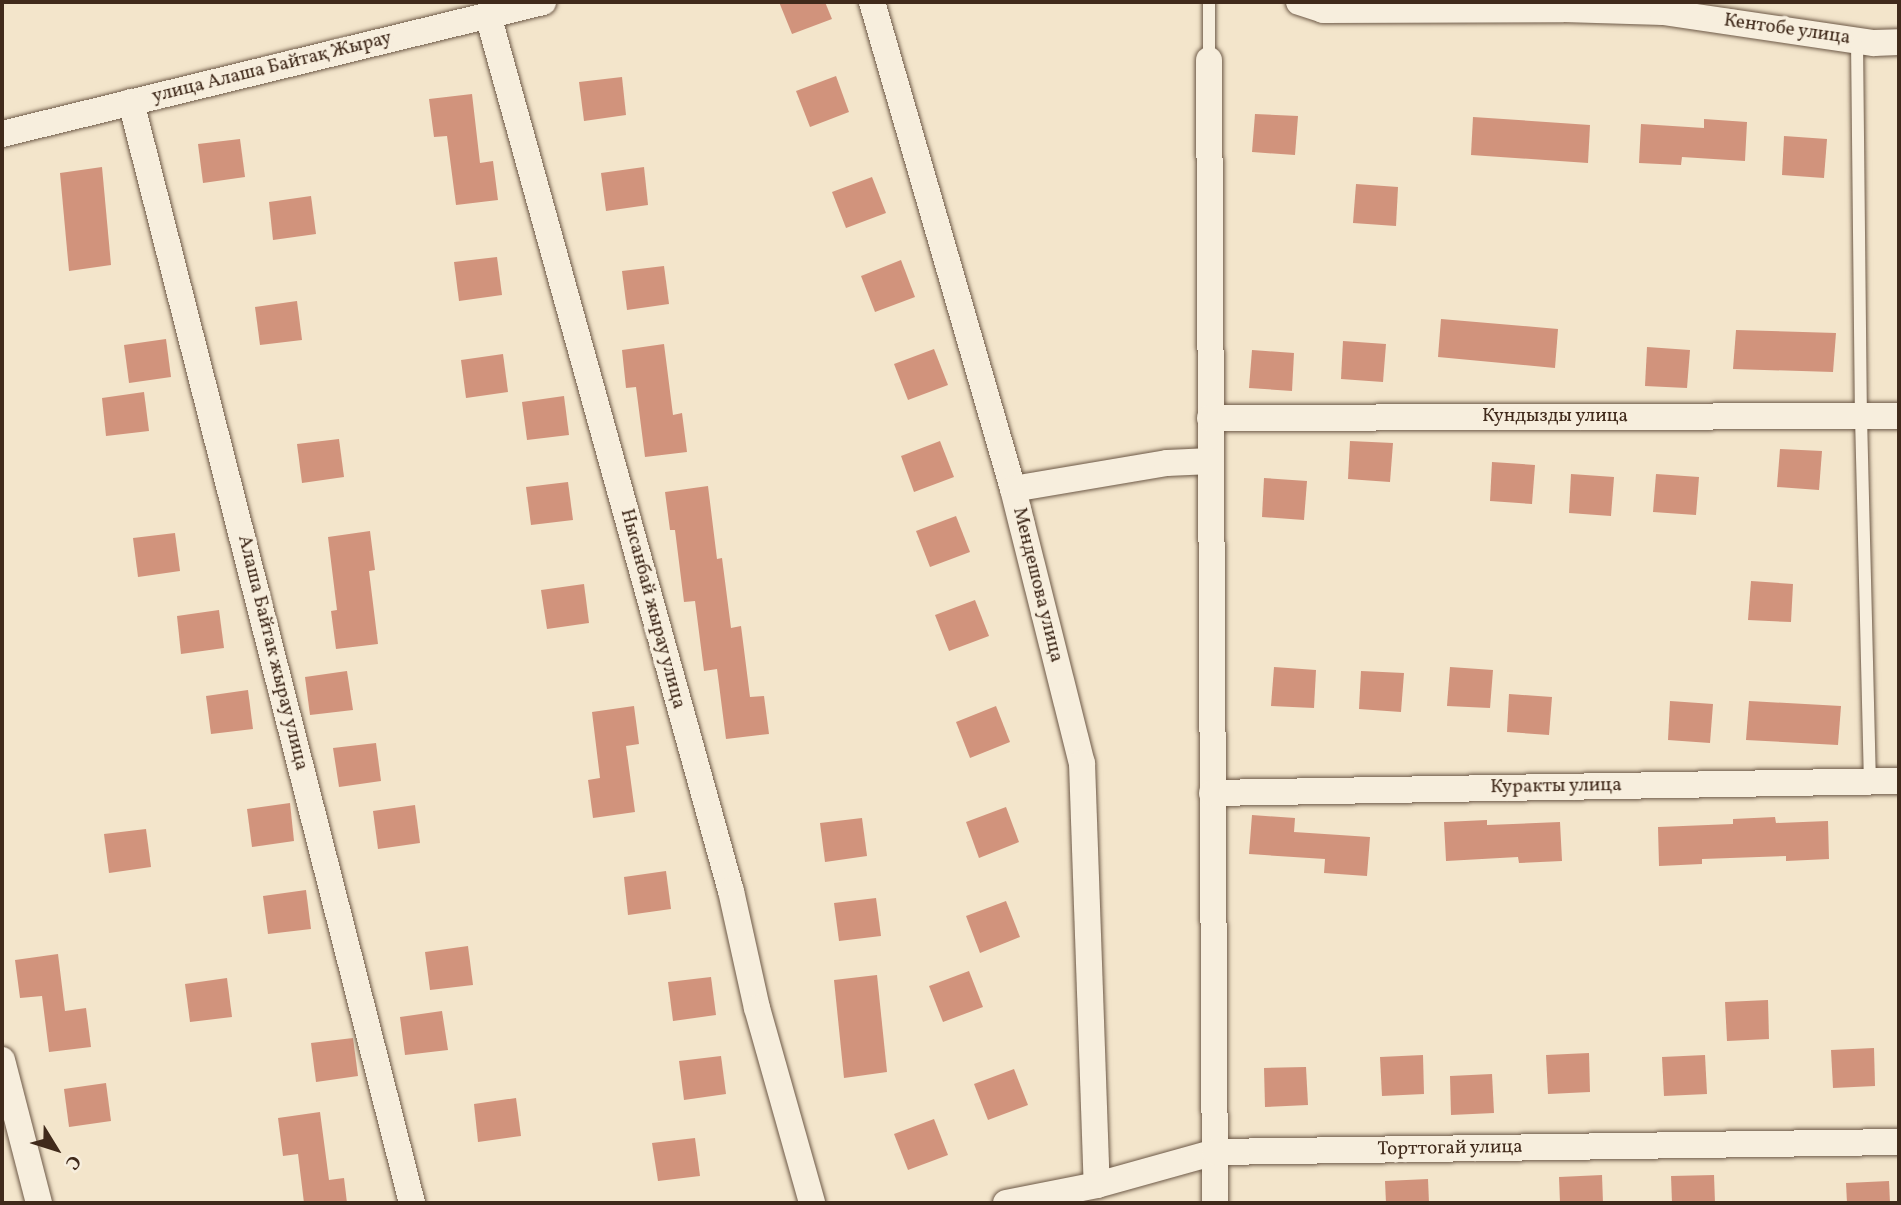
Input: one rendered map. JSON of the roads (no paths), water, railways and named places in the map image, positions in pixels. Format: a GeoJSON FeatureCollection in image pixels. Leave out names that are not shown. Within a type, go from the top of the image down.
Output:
{"type":"FeatureCollection","features":[{"type":"Feature","properties":{"kind":"street","name":"улица Алаша Байтақ Жырау"},"geometry":{"type":"LineString","coordinates":[[2,134],[543,2]]}},
{"type":"Feature","properties":{"kind":"street","name":"Мендешова улица"},"geometry":{"type":"LineString","coordinates":[[872,2],[1013,489],[1082,763],[1097,1185]]}},
{"type":"Feature","properties":{"kind":"street","name":"Кентобе улица"},"geometry":{"type":"LineString","coordinates":[[1299,2],[1323,10],[1563,9],[1663,12],[1857,41],[1899,42]]}},
{"type":"Feature","properties":{"kind":"street","name":"Нысанбай жырау улица"},"geometry":{"type":"LineString","coordinates":[[488,15],[731,891],[757,1008],[812,1203]]}},
{"type":"Feature","properties":{"kind":"street"},"geometry":{"type":"LineString","coordinates":[[1209,60],[1215,1203]]}},
{"type":"Feature","properties":{"kind":"street","name":"Алаша Байтак жырау улица"},"geometry":{"type":"LineString","coordinates":[[131,102],[412,1203]]}},
{"type":"Feature","properties":{"kind":"street","name":"Кундызды улица"},"geometry":{"type":"LineString","coordinates":[[1210,418],[1899,416]]}},
{"type":"Feature","properties":{"kind":"street"},"geometry":{"type":"LineString","coordinates":[[1013,489],[1167,463],[1211,461]]}},
{"type":"Feature","properties":{"kind":"street","name":"Куракты улица"},"geometry":{"type":"LineString","coordinates":[[1212,793],[1899,781]]}},
{"type":"Feature","properties":{"kind":"street"},"geometry":{"type":"LineString","coordinates":[[2,1060],[39,1203]]}},
{"type":"Feature","properties":{"kind":"street","name":"Торттогай улица"},"geometry":{"type":"LineString","coordinates":[[1006,1203],[1097,1185],[1215,1152],[1899,1142]]}},
{"type":"Feature","properties":{"kind":"lane"},"geometry":{"type":"LineString","coordinates":[[1209,2],[1209,60]]}},
{"type":"Feature","properties":{"kind":"lane"},"geometry":{"type":"LineString","coordinates":[[1857,41],[1861,416],[1870,782]]}}]}
